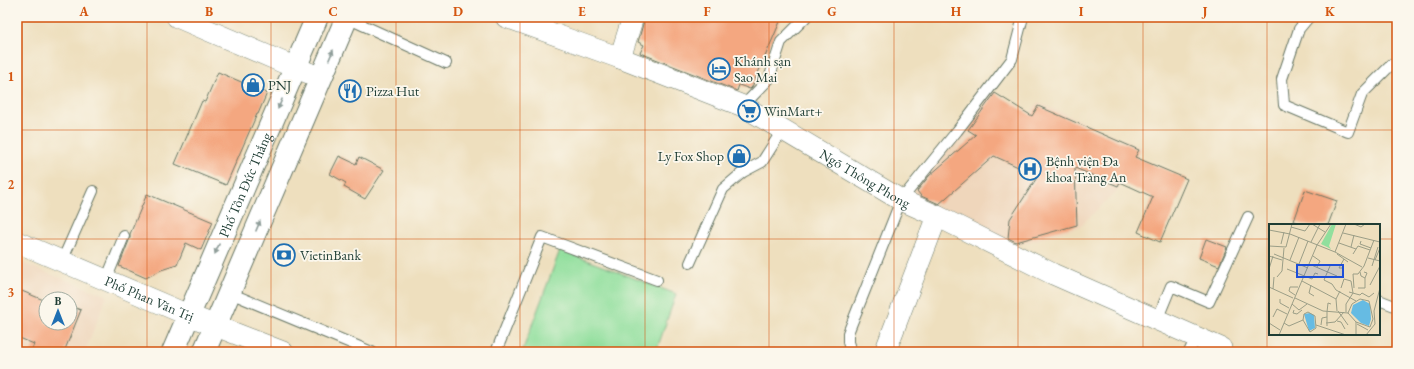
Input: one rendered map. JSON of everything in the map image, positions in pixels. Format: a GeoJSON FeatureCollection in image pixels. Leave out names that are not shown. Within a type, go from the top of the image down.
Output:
{"type":"FeatureCollection","features":[{"type":"Feature","properties":{"kind":"main road","name":"Phố Tôn Đức Thắng"},"geometry":{"type":"LineString","coordinates":[[173,352],[317,17]]}},
{"type":"Feature","properties":{"kind":"main road","name":"Phố Tôn Đức Thắng"},"geometry":{"type":"LineString","coordinates":[[204,352],[347,17]]}},
{"type":"Feature","properties":{"kind":"street"},"geometry":{"type":"LineString","coordinates":[[177,17],[322,78]]}},
{"type":"Feature","properties":{"kind":"street","name":"Ngõ Thông Phong"},"geometry":{"type":"LineString","coordinates":[[506,17],[620,58],[743,106],[901,200],[937,216],[1053,274],[1157,320],[1192,344],[1221,348]]}},
{"type":"Feature","properties":{"kind":"street"},"geometry":{"type":"LineString","coordinates":[[620,58],[633,17]]}},
{"type":"Feature","properties":{"kind":"street"},"geometry":{"type":"LineString","coordinates":[[891,350],[937,216]]}},
{"type":"Feature","properties":{"kind":"street","name":"Phố Phan Văn Trị"},"geometry":{"type":"LineString","coordinates":[[17,242],[188,315],[283,352]]}},
{"type":"Feature","properties":{"kind":"lane"},"geometry":{"type":"LineString","coordinates":[[347,17],[446,63]]}},
{"type":"Feature","properties":{"kind":"lane"},"geometry":{"type":"LineString","coordinates":[[743,106],[769,79],[781,42],[806,17]]}},
{"type":"Feature","properties":{"kind":"lane"},"geometry":{"type":"LineString","coordinates":[[850,352],[848,333],[901,200],[957,131],[1012,59],[1023,17]]}},
{"type":"Feature","properties":{"kind":"lane"},"geometry":{"type":"LineString","coordinates":[[1309,17],[1299,29],[1282,79],[1284,105],[1348,132],[1362,94],[1392,64],[1397,66]]}},
{"type":"Feature","properties":{"kind":"lane"},"geometry":{"type":"LineString","coordinates":[[690,262],[723,189],[743,172],[762,162],[783,129]]}},
{"type":"Feature","properties":{"kind":"lane"},"geometry":{"type":"LineString","coordinates":[[62,261],[93,191]]}},
{"type":"Feature","properties":{"kind":"lane"},"geometry":{"type":"LineString","coordinates":[[1157,320],[1171,286],[1209,302],[1248,217]]}},
{"type":"Feature","properties":{"kind":"lane"},"geometry":{"type":"LineString","coordinates":[[106,280],[124,236]]}},
{"type":"Feature","properties":{"kind":"lane"},"geometry":{"type":"LineString","coordinates":[[496,352],[542,237],[657,280]]}},
{"type":"Feature","properties":{"kind":"lane"},"geometry":{"type":"LineString","coordinates":[[230,293],[372,352]]}},
{"type":"Feature","properties":{"kind":"lane"},"geometry":{"type":"LineString","coordinates":[[1380,300],[1397,307]]}},
{"type":"Feature","properties":{"kind":"shaded area","name":"Bệnh viện Đa khoa Tràng An"},"geometry":{"type":"Polygon","coordinates":[[[993,91],[1031,112],[1038,102],[1143,148],[1119,189],[1079,227],[1009,248],[906,197],[993,91]]]}},
{"type":"Feature","properties":{"kind":"shaded area"},"geometry":{"type":"Polygon","coordinates":[[[17,261],[107,296],[85,352],[17,352],[17,261]]]}},
{"type":"Feature","properties":{"kind":"green space"},"geometry":{"type":"Polygon","coordinates":[[[560,250],[676,294],[656,352],[522,352],[560,250]]]}},
{"type":"Feature","properties":{"kind":"building","name":"Khánh sạn Sao Mai"},"geometry":{"type":"Polygon","coordinates":[[[645,17],[782,17],[752,87],[750,89],[739,85],[737,91],[640,53],[644,45],[638,42],[645,17]]]}},
{"type":"Feature","properties":{"kind":"building"},"geometry":{"type":"Polygon","coordinates":[[[218,72],[267,93],[226,185],[175,164],[202,101],[205,102],[218,72]]]}},
{"type":"Feature","properties":{"kind":"building","name":"Bệnh viện Đa khoa Tràng An"},"geometry":{"type":"Polygon","coordinates":[[[995,93],[1032,116],[1038,106],[1139,150],[1135,157],[1187,179],[1160,242],[1138,232],[1153,197],[1120,182],[1118,186],[1075,168],[1077,225],[1016,242],[1008,238],[1010,219],[1038,176],[994,156],[939,204],[921,196],[917,191],[929,176],[976,135],[968,130],[995,93]]]}},
{"type":"Feature","properties":{"kind":"building"},"geometry":{"type":"Polygon","coordinates":[[[339,156],[356,164],[359,157],[384,170],[365,199],[344,187],[346,183],[330,174],[339,156]]]}},
{"type":"Feature","properties":{"kind":"building"},"geometry":{"type":"Polygon","coordinates":[[[1305,190],[1337,201],[1328,224],[1302,224],[1294,221],[1305,190]]]}},
{"type":"Feature","properties":{"kind":"building"},"geometry":{"type":"Polygon","coordinates":[[[147,194],[213,222],[201,250],[186,243],[177,265],[161,270],[146,278],[119,266],[130,238],[130,234],[147,194]]]}},
{"type":"Feature","properties":{"kind":"building"},"geometry":{"type":"Polygon","coordinates":[[[1206,239],[1227,247],[1219,266],[1199,258],[1206,239]]]}},
{"type":"Feature","properties":{"kind":"building"},"geometry":{"type":"Polygon","coordinates":[[[17,289],[38,298],[38,331],[72,331],[64,352],[31,352],[34,344],[17,337],[17,289]]]}},
{"type":"Feature","properties":{"kind":"building"},"geometry":{"type":"Polygon","coordinates":[[[78,309],[81,310],[78,317],[78,309]]]}},
{"type":"Feature","properties":{"kind":"place","name":"Khánh sạn Sao Mai"},"geometry":{"type":"Point","coordinates":[719,69]}},
{"type":"Feature","properties":{"kind":"place","name":"PNJ"},"geometry":{"type":"Point","coordinates":[253,85]}},
{"type":"Feature","properties":{"kind":"place","name":"Pizza Hut"},"geometry":{"type":"Point","coordinates":[350,91]}},
{"type":"Feature","properties":{"kind":"place","name":"WinMart+"},"geometry":{"type":"Point","coordinates":[749,111]}},
{"type":"Feature","properties":{"kind":"place","name":"Ly Fox Shop"},"geometry":{"type":"Point","coordinates":[739,156]}},
{"type":"Feature","properties":{"kind":"place","name":"Bệnh viện Đa khoa Tràng An"},"geometry":{"type":"Point","coordinates":[1030,169]}},
{"type":"Feature","properties":{"kind":"place","name":"VietinBank"},"geometry":{"type":"Point","coordinates":[284,255]}}]}
